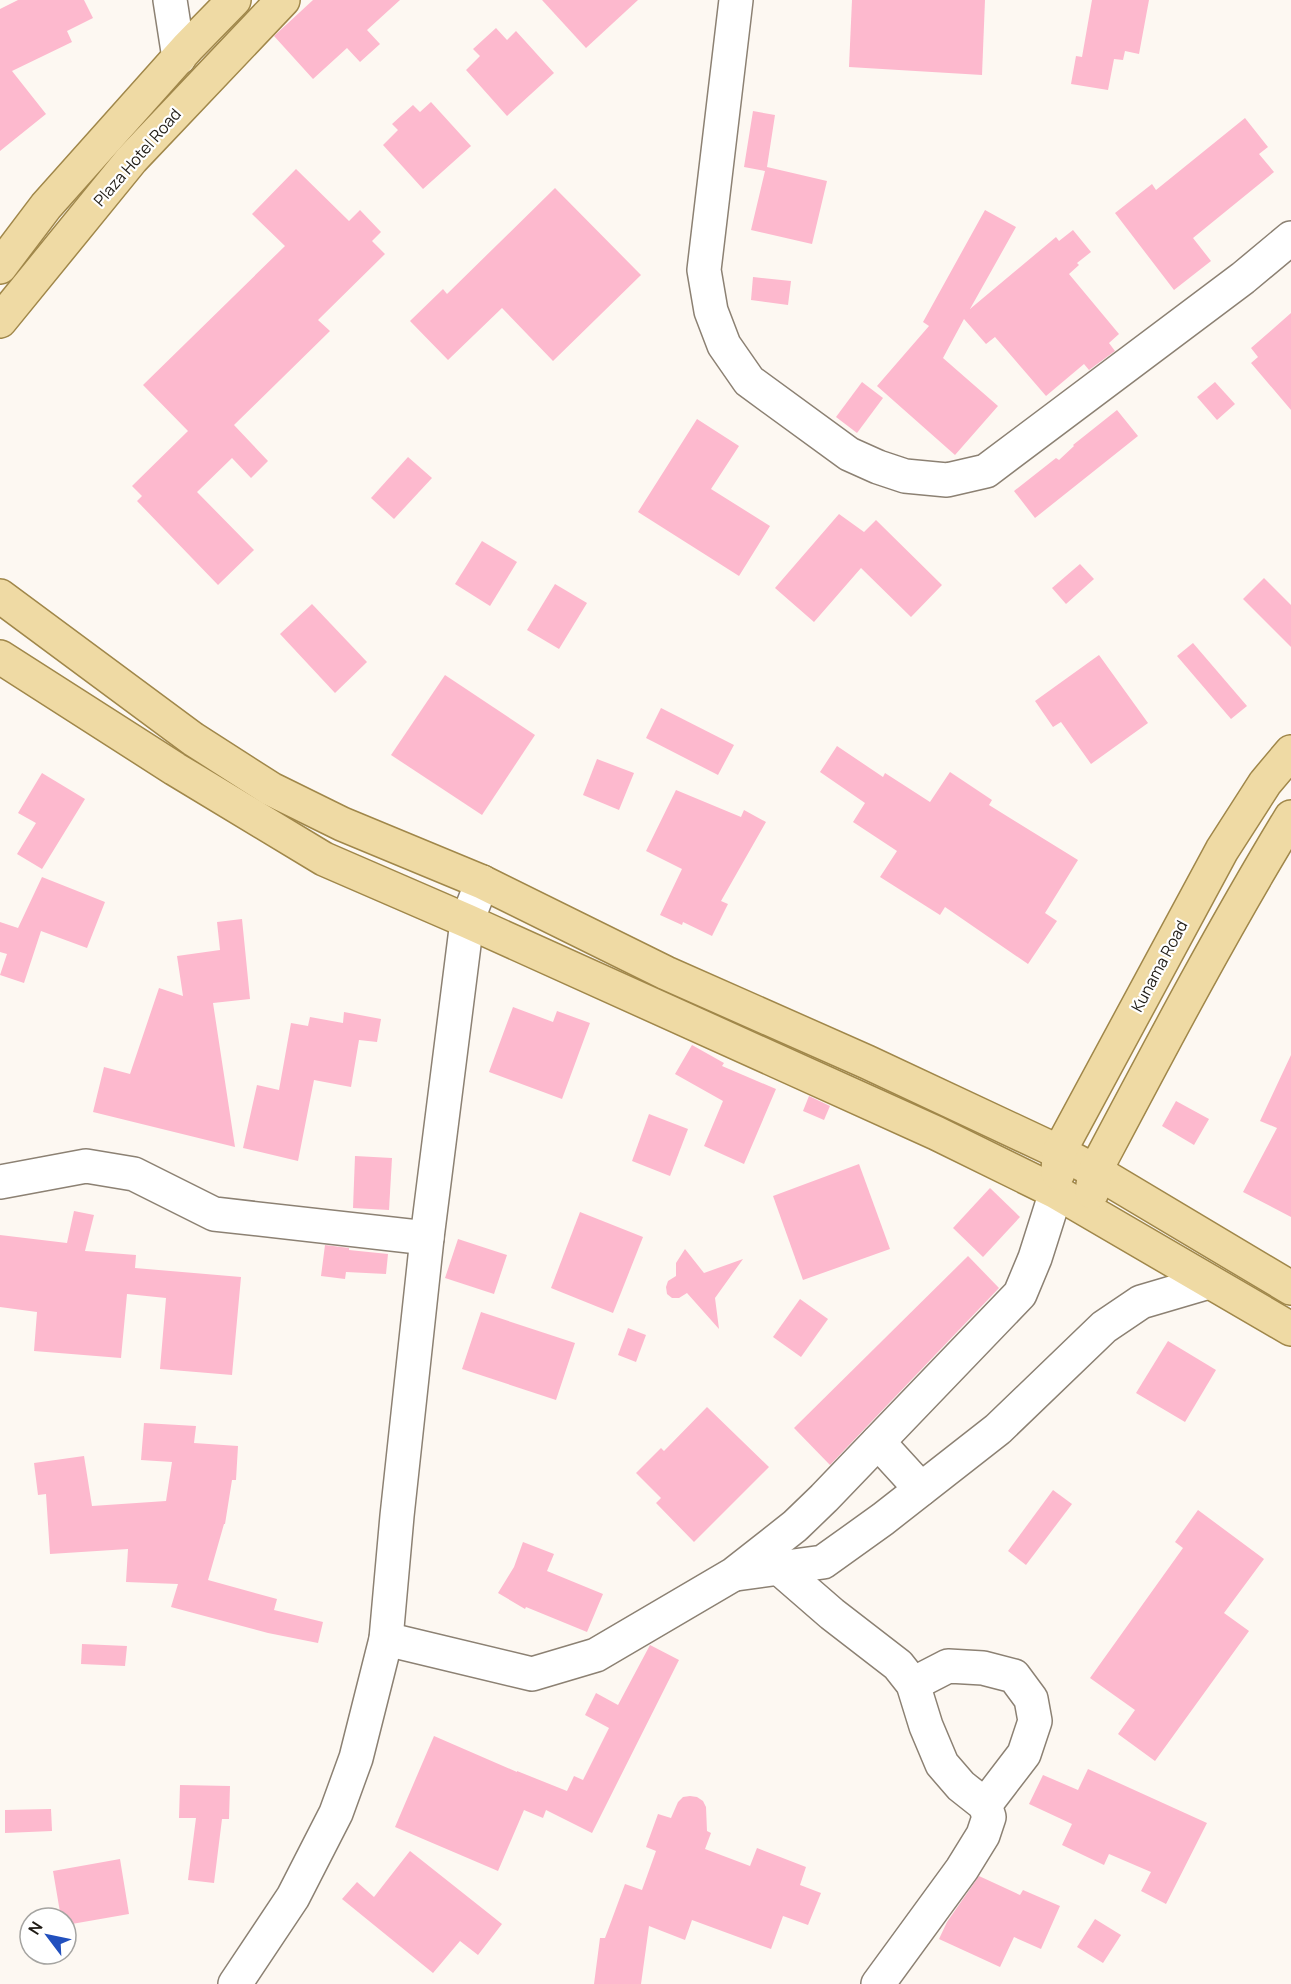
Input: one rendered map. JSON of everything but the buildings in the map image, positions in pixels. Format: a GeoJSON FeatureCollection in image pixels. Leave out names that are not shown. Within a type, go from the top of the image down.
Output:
{"type":"FeatureCollection","features":[{"type":"Feature","properties":{"kind":"main road","name":"Plaza Hotel Road"},"geometry":{"type":"LineString","coordinates":[[0,267],[46,206],[234,0]]}},
{"type":"Feature","properties":{"kind":"main road","name":"Plaza Hotel Road"},"geometry":{"type":"LineString","coordinates":[[0,321],[132,159],[283,0]]}},
{"type":"Feature","properties":{"kind":"main road"},"geometry":{"type":"LineString","coordinates":[[0,596],[193,739],[272,789],[342,824],[482,882],[666,973],[867,1062],[1059,1152],[1095,1171],[1291,1288]]}},
{"type":"Feature","properties":{"kind":"main road"},"geometry":{"type":"LineString","coordinates":[[0,657],[175,769],[324,859],[936,1132],[1056,1192],[1291,1329]]}},
{"type":"Feature","properties":{"kind":"main road","name":"Kunama Road"},"geometry":{"type":"LineString","coordinates":[[1056,1192],[1059,1152],[1222,850],[1265,783],[1291,752]]}},
{"type":"Feature","properties":{"kind":"main road"},"geometry":{"type":"LineString","coordinates":[[1089,1212],[1095,1171],[1252,880],[1291,817]]}},
{"type":"Feature","properties":{"kind":"street"},"geometry":{"type":"LineString","coordinates":[[170,0],[179,58]]}},
{"type":"Feature","properties":{"kind":"street"},"geometry":{"type":"LineString","coordinates":[[736,0],[704,270],[711,311],[724,345],[749,381],[849,454],[878,467],[905,476],[947,480],[987,471],[1243,278],[1291,238]]}},
{"type":"Feature","properties":{"kind":"street"},"geometry":{"type":"LineString","coordinates":[[235,1984],[293,1897],[336,1813],[356,1758],[386,1639],[397,1516],[428,1238],[467,921],[482,882]]}},
{"type":"Feature","properties":{"kind":"street"},"geometry":{"type":"LineString","coordinates":[[0,1182],[86,1166],[134,1174],[214,1214],[428,1238]]}},
{"type":"Feature","properties":{"kind":"street"},"geometry":{"type":"LineString","coordinates":[[386,1639],[532,1674],[596,1655],[734,1574],[795,1526],[1020,1294],[1035,1258],[1056,1192]]}},
{"type":"Feature","properties":{"kind":"street"},"geometry":{"type":"LineString","coordinates":[[734,1574],[823,1562],[883,1519],[998,1429],[1104,1327],[1141,1302],[1209,1282]]}},
{"type":"Feature","properties":{"kind":"street"},"geometry":{"type":"LineString","coordinates":[[878,1442],[921,1489]]}},
{"type":"Feature","properties":{"kind":"street"},"geometry":{"type":"LineString","coordinates":[[779,1568],[832,1614],[898,1665],[913,1684],[926,1726],[942,1764],[962,1786],[985,1805],[989,1817],[983,1835],[962,1869],[878,1984]]}},
{"type":"Feature","properties":{"kind":"street"},"geometry":{"type":"LineString","coordinates":[[913,1684],[948,1666],[982,1668],[1014,1676],[1031,1699],[1035,1721],[1024,1754],[985,1805]]}}]}
